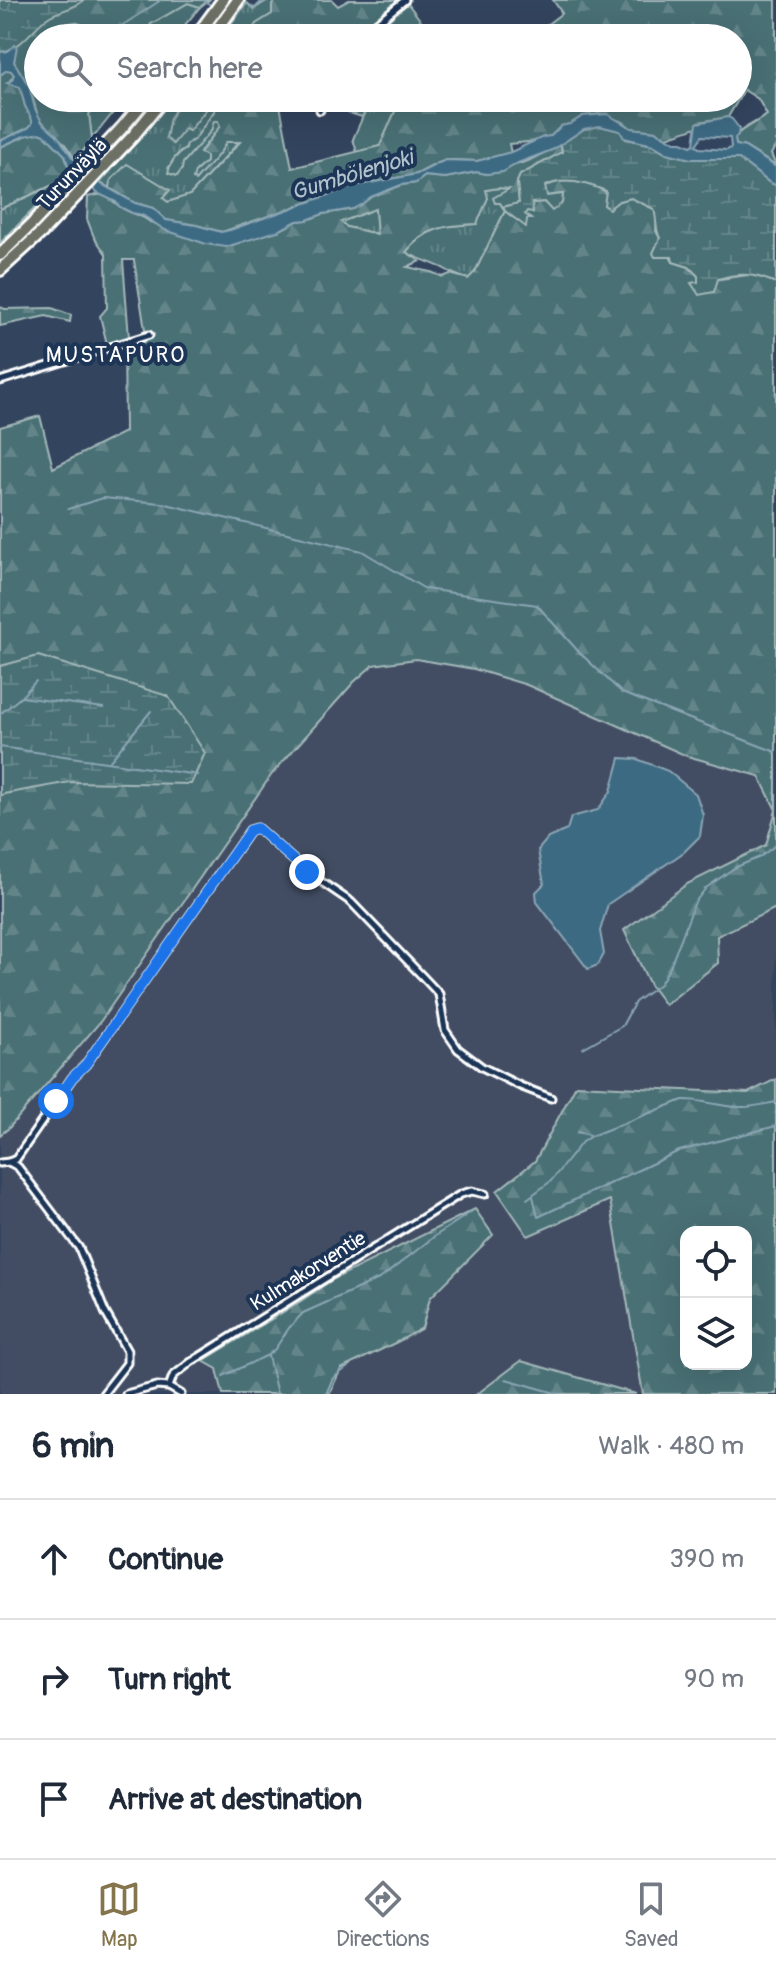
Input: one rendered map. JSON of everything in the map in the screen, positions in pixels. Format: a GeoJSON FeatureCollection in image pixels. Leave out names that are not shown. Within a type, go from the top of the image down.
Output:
{"type":"FeatureCollection","features":[{"type":"Feature","properties":{"kind":"highway"},"geometry":{"type":"LineString","coordinates":[[205,24],[223,0]]}},
{"type":"Feature","properties":{"kind":"highway"},"geometry":{"type":"LineString","coordinates":[[221,24],[238,0]]}},
{"type":"Feature","properties":{"kind":"highway","name":"Turunväylä"},"geometry":{"type":"LineString","coordinates":[[0,255],[135,112]]}},
{"type":"Feature","properties":{"kind":"highway","name":"Turunväylä"},"geometry":{"type":"LineString","coordinates":[[0,270],[42,232],[153,112]]}},
{"type":"Feature","properties":{"kind":"street"},"geometry":{"type":"LineString","coordinates":[[375,24],[405,0]]}},
{"type":"Feature","properties":{"kind":"street"},"geometry":{"type":"LineString","coordinates":[[0,381],[149,335]]}},
{"type":"Feature","properties":{"kind":"street"},"geometry":{"type":"LineString","coordinates":[[0,1163],[16,1159],[250,830],[257,828],[307,872],[351,902],[431,985],[439,994],[445,1030],[458,1049],[482,1067],[551,1098]]}},
{"type":"Feature","properties":{"kind":"street"},"geometry":{"type":"LineString","coordinates":[[9,1162],[18,1167],[79,1248],[105,1312],[127,1351],[127,1363],[103,1394]]}},
{"type":"Feature","properties":{"kind":"street","name":"Kulmakorventie"},"geometry":{"type":"LineString","coordinates":[[169,1387],[173,1376],[191,1362],[461,1194],[472,1191],[485,1194]]}},
{"type":"Feature","properties":{"kind":"street"},"geometry":{"type":"LineString","coordinates":[[126,1394],[157,1386],[169,1387],[181,1394]]}},
{"type":"Feature","properties":{"kind":"shaded area"},"geometry":{"type":"Polygon","coordinates":[[[17,46],[14,62],[24,78],[24,102],[20,87],[7,83],[14,75],[11,71],[0,75],[0,52],[17,46]]]}},
{"type":"Feature","properties":{"kind":"shaded area"},"geometry":{"type":"Polygon","coordinates":[[[28,112],[37,112],[72,157],[96,181],[135,203],[153,208],[166,220],[221,232],[354,186],[417,174],[445,160],[477,161],[511,152],[551,136],[561,126],[583,116],[607,114],[631,128],[655,131],[675,142],[691,146],[697,123],[728,117],[739,128],[736,145],[745,147],[776,167],[776,185],[739,159],[691,159],[624,138],[620,131],[600,126],[584,129],[552,150],[503,172],[476,172],[445,178],[425,176],[416,183],[401,185],[371,197],[353,209],[297,221],[280,230],[226,247],[206,244],[165,230],[97,193],[69,169],[65,155],[45,135],[24,136],[0,147],[0,141],[28,128],[32,120],[28,112]],[[702,136],[696,145],[699,148],[731,148],[730,138],[702,136]]]}},
{"type":"Feature","properties":{"kind":"shaded area"},"geometry":{"type":"Polygon","coordinates":[[[416,659],[474,669],[527,685],[687,756],[759,776],[776,810],[766,845],[687,884],[716,936],[776,909],[776,1079],[748,1093],[576,1085],[535,1161],[497,1191],[528,1236],[610,1200],[643,1394],[521,1361],[477,1394],[0,1394],[0,1135],[100,1022],[272,774],[373,665],[416,659]]]}},
{"type":"Feature","properties":{"kind":"shaded area"},"geometry":{"type":"Polygon","coordinates":[[[620,758],[637,759],[668,771],[696,794],[703,815],[700,836],[684,852],[608,904],[600,931],[604,954],[598,965],[588,969],[537,902],[536,892],[544,884],[538,850],[548,838],[567,830],[571,817],[598,810],[611,791],[620,758]]]}},
{"type":"Feature","properties":{"kind":"green space"},"geometry":{"type":"Polygon","coordinates":[[[0,0],[84,0],[40,24],[24,24],[24,40],[0,52],[0,0]]]}},
{"type":"Feature","properties":{"kind":"green space"},"geometry":{"type":"Polygon","coordinates":[[[25,0],[209,0],[200,7],[188,3],[151,24],[24,24],[24,78],[14,62],[16,46],[0,52],[0,3],[25,0]]]}},
{"type":"Feature","properties":{"kind":"green space"},"geometry":{"type":"Polygon","coordinates":[[[268,0],[275,0],[272,14],[256,24],[231,24],[247,3],[254,9],[268,0]]]}},
{"type":"Feature","properties":{"kind":"green space"},"geometry":{"type":"Polygon","coordinates":[[[275,0],[332,0],[338,6],[349,0],[398,0],[389,7],[393,15],[384,24],[256,24],[272,14],[275,0]]]}},
{"type":"Feature","properties":{"kind":"green space"},"geometry":{"type":"Polygon","coordinates":[[[398,0],[405,0],[423,24],[385,24],[393,16],[389,7],[398,0]]]}},
{"type":"Feature","properties":{"kind":"green space"},"geometry":{"type":"Polygon","coordinates":[[[553,0],[776,0],[776,145],[771,154],[776,166],[745,147],[736,145],[739,132],[767,115],[758,99],[752,95],[752,24],[548,24],[562,13],[553,0]]]}},
{"type":"Feature","properties":{"kind":"green space"},"geometry":{"type":"Polygon","coordinates":[[[188,3],[200,7],[186,24],[151,24],[188,3]]]}},
{"type":"Feature","properties":{"kind":"green space"},"geometry":{"type":"Polygon","coordinates":[[[11,70],[14,75],[8,83],[20,87],[24,112],[29,112],[33,119],[28,128],[0,141],[0,75],[11,70]]]}},
{"type":"Feature","properties":{"kind":"green space"},"geometry":{"type":"Polygon","coordinates":[[[37,112],[91,112],[92,139],[76,160],[37,112]]]}},
{"type":"Feature","properties":{"kind":"green space"},"geometry":{"type":"Polygon","coordinates":[[[114,112],[92,139],[89,114],[114,112]]]}},
{"type":"Feature","properties":{"kind":"green space"},"geometry":{"type":"Polygon","coordinates":[[[160,112],[190,112],[185,129],[189,131],[204,112],[214,112],[195,139],[187,144],[169,167],[182,163],[211,131],[214,121],[218,120],[220,126],[200,152],[207,156],[206,162],[195,172],[196,180],[226,142],[240,141],[190,195],[168,202],[162,198],[169,191],[111,180],[110,188],[100,183],[160,112]]]}},
{"type":"Feature","properties":{"kind":"green space"},"geometry":{"type":"Polygon","coordinates":[[[174,112],[204,112],[189,131],[185,129],[173,144],[166,138],[174,112]]]}},
{"type":"Feature","properties":{"kind":"green space"},"geometry":{"type":"Polygon","coordinates":[[[214,112],[281,112],[292,168],[380,146],[395,112],[731,112],[728,117],[699,122],[697,127],[667,137],[655,131],[631,128],[600,114],[583,116],[561,126],[551,136],[509,144],[511,153],[477,161],[438,163],[417,174],[354,186],[222,232],[166,220],[153,208],[135,203],[110,188],[111,180],[127,164],[170,190],[163,198],[168,202],[190,195],[240,142],[226,142],[196,180],[193,179],[195,172],[206,162],[206,156],[200,153],[220,126],[218,121],[214,121],[211,131],[183,163],[177,176],[168,173],[174,159],[195,139],[214,112]]]}},
{"type":"Feature","properties":{"kind":"green space"},"geometry":{"type":"Polygon","coordinates":[[[349,112],[364,112],[362,117],[349,112]]]}},
{"type":"Feature","properties":{"kind":"green space"},"geometry":{"type":"Polygon","coordinates":[[[365,112],[395,112],[380,146],[357,152],[353,139],[365,112]]]}},
{"type":"Feature","properties":{"kind":"green space"},"geometry":{"type":"Polygon","coordinates":[[[600,126],[620,131],[626,139],[691,159],[739,159],[776,185],[776,283],[754,276],[734,275],[718,279],[714,292],[699,295],[691,283],[698,282],[698,276],[689,267],[673,262],[672,257],[655,257],[653,253],[660,238],[654,209],[631,198],[619,201],[609,209],[604,205],[606,191],[591,186],[567,182],[545,186],[547,196],[563,194],[562,203],[552,211],[544,202],[532,203],[533,212],[527,211],[525,214],[531,219],[527,219],[526,227],[505,211],[503,207],[519,203],[517,182],[520,175],[562,152],[561,144],[584,129],[600,126]]]}},
{"type":"Feature","properties":{"kind":"green space"},"geometry":{"type":"Polygon","coordinates":[[[32,133],[45,135],[65,155],[69,169],[74,172],[68,178],[0,209],[0,147],[32,133]]]}},
{"type":"Feature","properties":{"kind":"green space"},"geometry":{"type":"Polygon","coordinates":[[[561,144],[562,152],[520,176],[517,182],[519,203],[503,207],[493,198],[509,189],[486,190],[488,198],[477,224],[429,232],[406,252],[420,261],[407,267],[443,277],[450,274],[468,279],[475,272],[505,211],[514,218],[525,214],[532,203],[544,202],[549,207],[562,203],[563,194],[546,196],[544,187],[573,181],[593,186],[619,201],[631,198],[654,209],[656,231],[673,262],[689,267],[698,276],[698,282],[692,283],[755,274],[776,283],[776,810],[759,776],[687,756],[527,685],[474,669],[416,659],[373,665],[272,774],[100,1022],[0,1135],[0,427],[40,416],[53,468],[125,432],[124,343],[149,335],[145,330],[134,260],[123,260],[129,338],[107,344],[100,316],[107,308],[106,254],[94,237],[87,219],[88,197],[102,195],[150,222],[233,245],[280,230],[297,221],[353,209],[371,197],[401,185],[416,183],[425,176],[445,178],[476,172],[487,174],[528,161],[561,144]],[[375,209],[341,222],[347,227],[377,234],[375,209]]]}},
{"type":"Feature","properties":{"kind":"green space"},"geometry":{"type":"Polygon","coordinates":[[[68,178],[55,188],[0,243],[0,209],[68,178]]]}},
{"type":"Feature","properties":{"kind":"green space"},"geometry":{"type":"Polygon","coordinates":[[[511,189],[500,203],[505,211],[475,272],[468,279],[406,252],[429,232],[476,224],[486,190],[511,189]]]}},
{"type":"Feature","properties":{"kind":"green space"},"geometry":{"type":"Polygon","coordinates":[[[375,208],[377,234],[346,227],[340,222],[375,208]]]}},
{"type":"Feature","properties":{"kind":"green space"},"geometry":{"type":"Polygon","coordinates":[[[0,307],[52,308],[71,315],[70,322],[46,316],[0,326],[0,307]]]}},
{"type":"Feature","properties":{"kind":"green space"},"geometry":{"type":"Polygon","coordinates":[[[38,656],[168,696],[205,753],[191,784],[70,782],[0,796],[0,666],[38,656]]]}},
{"type":"Feature","properties":{"kind":"green space"},"geometry":{"type":"Polygon","coordinates":[[[776,810],[776,908],[717,936],[718,963],[665,1005],[650,985],[624,930],[687,884],[766,845],[776,810]]]}},
{"type":"Feature","properties":{"kind":"green space"},"geometry":{"type":"Polygon","coordinates":[[[776,1079],[776,1394],[643,1394],[610,1200],[528,1236],[497,1191],[535,1161],[576,1085],[748,1093],[776,1079]]]}},
{"type":"Feature","properties":{"kind":"green space"},"geometry":{"type":"Polygon","coordinates":[[[475,1209],[493,1235],[430,1298],[422,1328],[341,1369],[329,1394],[223,1394],[217,1369],[203,1361],[332,1280],[475,1209]]]}},
{"type":"Feature","properties":{"kind":"green space"},"geometry":{"type":"Polygon","coordinates":[[[521,1361],[636,1394],[477,1394],[521,1361]]]}},
{"type":"Feature","properties":{"kind":"waterway"},"geometry":{"type":"LineString","coordinates":[[124,24],[161,0]]}},
{"type":"Feature","properties":{"kind":"waterway"},"geometry":{"type":"LineString","coordinates":[[203,0],[209,4]]}},
{"type":"Feature","properties":{"kind":"waterway"},"geometry":{"type":"LineString","coordinates":[[252,7],[255,8],[263,0]]}},
{"type":"Feature","properties":{"kind":"waterway"},"geometry":{"type":"LineString","coordinates":[[68,509],[103,498],[162,503],[362,551],[425,589],[537,605],[578,651],[622,693],[776,752]]}},
{"type":"Feature","properties":{"kind":"waterway"},"geometry":{"type":"LineString","coordinates":[[0,714],[36,681]]}},
{"type":"Feature","properties":{"kind":"waterway"},"geometry":{"type":"LineString","coordinates":[[21,697],[104,708]]}},
{"type":"Feature","properties":{"kind":"waterway"},"geometry":{"type":"LineString","coordinates":[[110,761],[151,711]]}},
{"type":"Feature","properties":{"kind":"waterway"},"geometry":{"type":"LineString","coordinates":[[0,747],[198,775]]}},
{"type":"Feature","properties":{"kind":"waterway"},"geometry":{"type":"LineString","coordinates":[[583,1048],[622,1026],[635,1002],[660,984],[670,967],[695,902],[706,888],[776,845]]}},
{"type":"Feature","properties":{"kind":"waterway"},"geometry":{"type":"LineString","coordinates":[[527,1199],[551,1181],[582,1142],[591,1136],[683,1100],[735,1107],[776,1102]]}},
{"type":"Feature","properties":{"kind":"waterway"},"geometry":{"type":"LineString","coordinates":[[533,1196],[538,1217],[679,1151],[776,1126]]}},
{"type":"Feature","properties":{"kind":"waterway"},"geometry":{"type":"LineString","coordinates":[[577,1132],[590,1135]]}},
{"type":"Feature","properties":{"kind":"waterway"},"geometry":{"type":"LineString","coordinates":[[223,1376],[268,1355],[303,1313],[381,1278],[471,1212]]}},
{"type":"Feature","properties":{"kind":"waterway"},"geometry":{"type":"LineString","coordinates":[[268,1356],[277,1394]]}},
{"type":"Feature","properties":{"kind":"waterway"},"geometry":{"type":"LineString","coordinates":[[326,1394],[333,1378],[348,1367]]}},
{"type":"Feature","properties":{"kind":"waterway"},"geometry":{"type":"LineString","coordinates":[[506,1379],[559,1394]]}},
{"type":"Feature","properties":{"kind":"district","name":"MUSTAPURO"},"geometry":{"type":"Point","coordinates":[116,355]}},
{"type":"Feature","properties":{"kind":"route"},"geometry":{"type":"LineString","coordinates":[[56,1101],[86,1064],[250,830],[257,828],[307,872]]}},
{"type":"Feature","properties":{"kind":"water label","name":"Gumbölenjoki"},"geometry":{"type":"Point","coordinates":[352,175]}}]}
